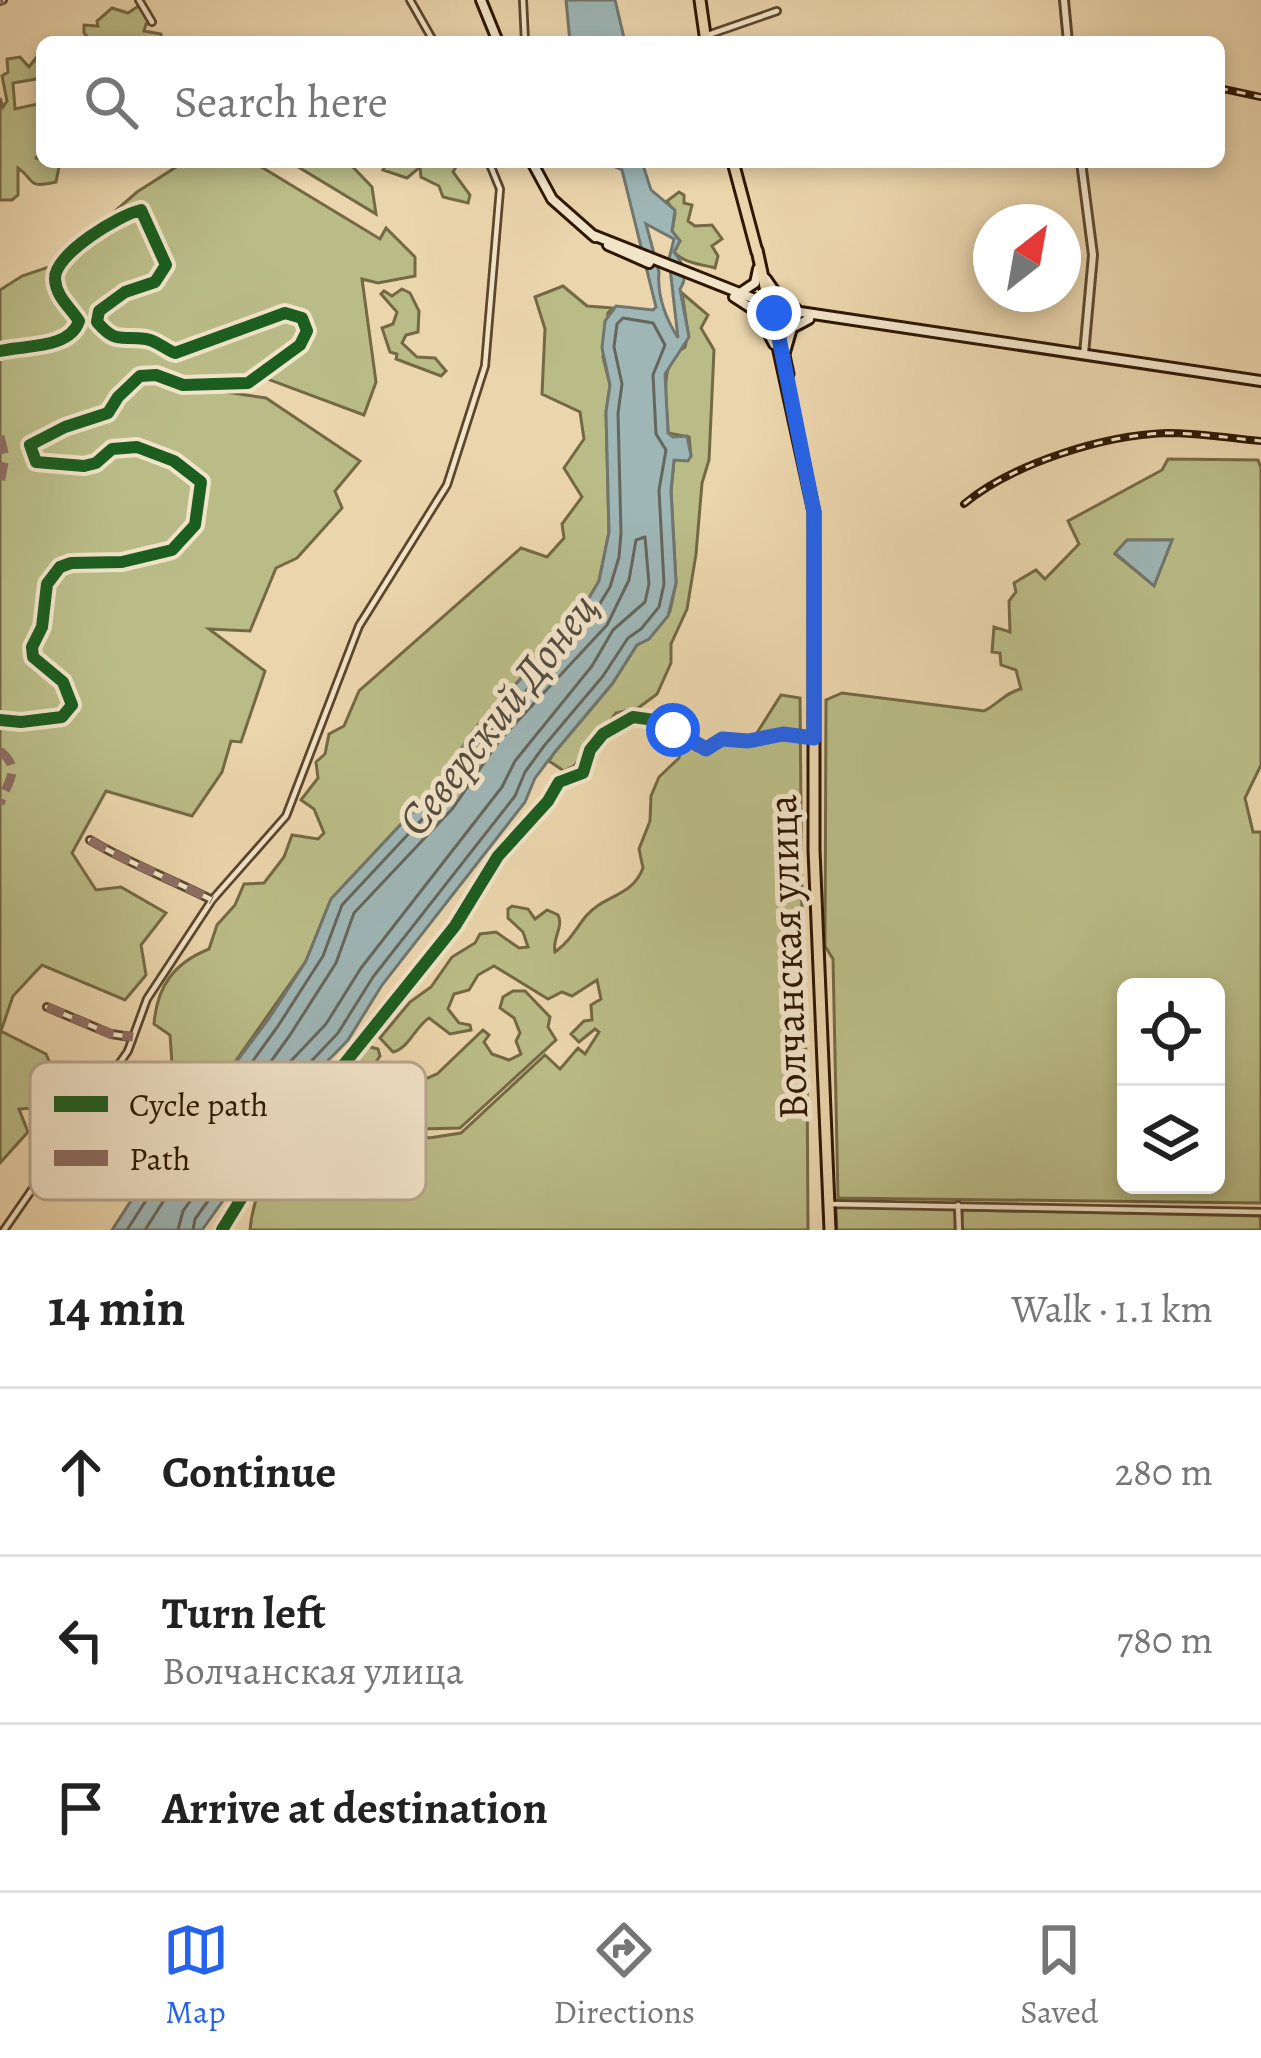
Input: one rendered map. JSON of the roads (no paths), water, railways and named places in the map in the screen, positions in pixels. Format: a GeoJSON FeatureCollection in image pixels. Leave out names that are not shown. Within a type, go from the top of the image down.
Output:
{"type":"FeatureCollection","features":[{"type":"Feature","properties":{"kind":"main road"},"geometry":{"type":"LineString","coordinates":[[481,0],[496,36]]}},
{"type":"Feature","properties":{"kind":"main road"},"geometry":{"type":"LineString","coordinates":[[700,0],[706,36]]}},
{"type":"Feature","properties":{"kind":"main road"},"geometry":{"type":"LineString","coordinates":[[535,168],[552,199],[593,236],[771,309],[1261,381]]}},
{"type":"Feature","properties":{"kind":"main road","name":"Волчанская улица"},"geometry":{"type":"LineString","coordinates":[[735,168],[766,279],[814,512],[814,873],[830,1230]]}},
{"type":"Feature","properties":{"kind":"main road","name":"Волчанская улица"},"geometry":{"type":"LineString","coordinates":[[757,250],[771,309]]}},
{"type":"Feature","properties":{"kind":"main road"},"geometry":{"type":"LineString","coordinates":[[736,295],[752,287],[759,268]]}},
{"type":"Feature","properties":{"kind":"main road"},"geometry":{"type":"LineString","coordinates":[[766,279],[778,296],[805,316]]}},
{"type":"Feature","properties":{"kind":"main road"},"geometry":{"type":"LineString","coordinates":[[736,295],[763,320],[781,353]]}},
{"type":"Feature","properties":{"kind":"main road"},"geometry":{"type":"LineString","coordinates":[[781,353],[792,328],[805,316]]}},
{"type":"Feature","properties":{"kind":"street"},"geometry":{"type":"LineString","coordinates":[[139,0],[152,22]]}},
{"type":"Feature","properties":{"kind":"street"},"geometry":{"type":"LineString","coordinates":[[410,0],[431,36]]}},
{"type":"Feature","properties":{"kind":"street"},"geometry":{"type":"LineString","coordinates":[[523,0],[525,36]]}},
{"type":"Feature","properties":{"kind":"street"},"geometry":{"type":"LineString","coordinates":[[1064,0],[1067,36]]}},
{"type":"Feature","properties":{"kind":"street"},"geometry":{"type":"LineString","coordinates":[[713,36],[777,10]]}},
{"type":"Feature","properties":{"kind":"street"},"geometry":{"type":"LineString","coordinates":[[120,1062],[147,999],[212,900],[286,817],[359,626],[447,485],[485,366],[500,189],[491,168]]}},
{"type":"Feature","properties":{"kind":"street"},"geometry":{"type":"LineString","coordinates":[[1082,168],[1093,255],[1084,354]]}},
{"type":"Feature","properties":{"kind":"street"},"geometry":{"type":"LineString","coordinates":[[661,721],[706,749],[722,739],[748,741],[783,734],[814,738]]}},
{"type":"Feature","properties":{"kind":"street"},"geometry":{"type":"LineString","coordinates":[[90,840],[154,876],[212,900]]}},
{"type":"Feature","properties":{"kind":"street"},"geometry":{"type":"LineString","coordinates":[[46,1007],[89,1026],[133,1037]]}},
{"type":"Feature","properties":{"kind":"street"},"geometry":{"type":"LineString","coordinates":[[4,1230],[30,1192]]}},
{"type":"Feature","properties":{"kind":"street"},"geometry":{"type":"LineString","coordinates":[[829,1204],[1261,1212]]}},
{"type":"Feature","properties":{"kind":"street"},"geometry":{"type":"LineString","coordinates":[[958,1205],[959,1230]]}},
{"type":"Feature","properties":{"kind":"water"},"geometry":{"type":"Polygon","coordinates":[[[566,0],[615,0],[624,36],[569,36],[566,0]]]}},
{"type":"Feature","properties":{"kind":"water","name":"Северский Донец"},"geometry":{"type":"Polygon","coordinates":[[[618,168],[644,168],[651,190],[675,210],[672,231],[680,241],[674,252],[684,274],[680,289],[689,337],[665,374],[668,433],[687,436],[691,456],[688,461],[674,460],[676,583],[668,616],[649,639],[637,645],[612,684],[535,778],[525,802],[382,985],[348,1040],[327,1062],[236,1062],[306,961],[331,899],[433,790],[474,730],[579,615],[599,581],[609,532],[606,412],[610,385],[602,348],[605,321],[616,306],[656,307],[622,170],[618,168]],[[646,224],[663,306],[678,338],[669,259],[674,239],[646,224]]]}},
{"type":"Feature","properties":{"kind":"water"},"geometry":{"type":"Polygon","coordinates":[[[1127,540],[1172,540],[1154,586],[1115,553],[1127,540]]]}},
{"type":"Feature","properties":{"kind":"water"},"geometry":{"type":"Polygon","coordinates":[[[132,1200],[223,1200],[202,1230],[112,1230],[132,1200]]]}},
{"type":"Feature","properties":{"kind":"railway"},"geometry":{"type":"LineString","coordinates":[[1225,89],[1261,97]]}},
{"type":"Feature","properties":{"kind":"railway"},"geometry":{"type":"LineString","coordinates":[[964,504],[1032,464],[1115,439],[1167,433],[1261,441]]}}]}
